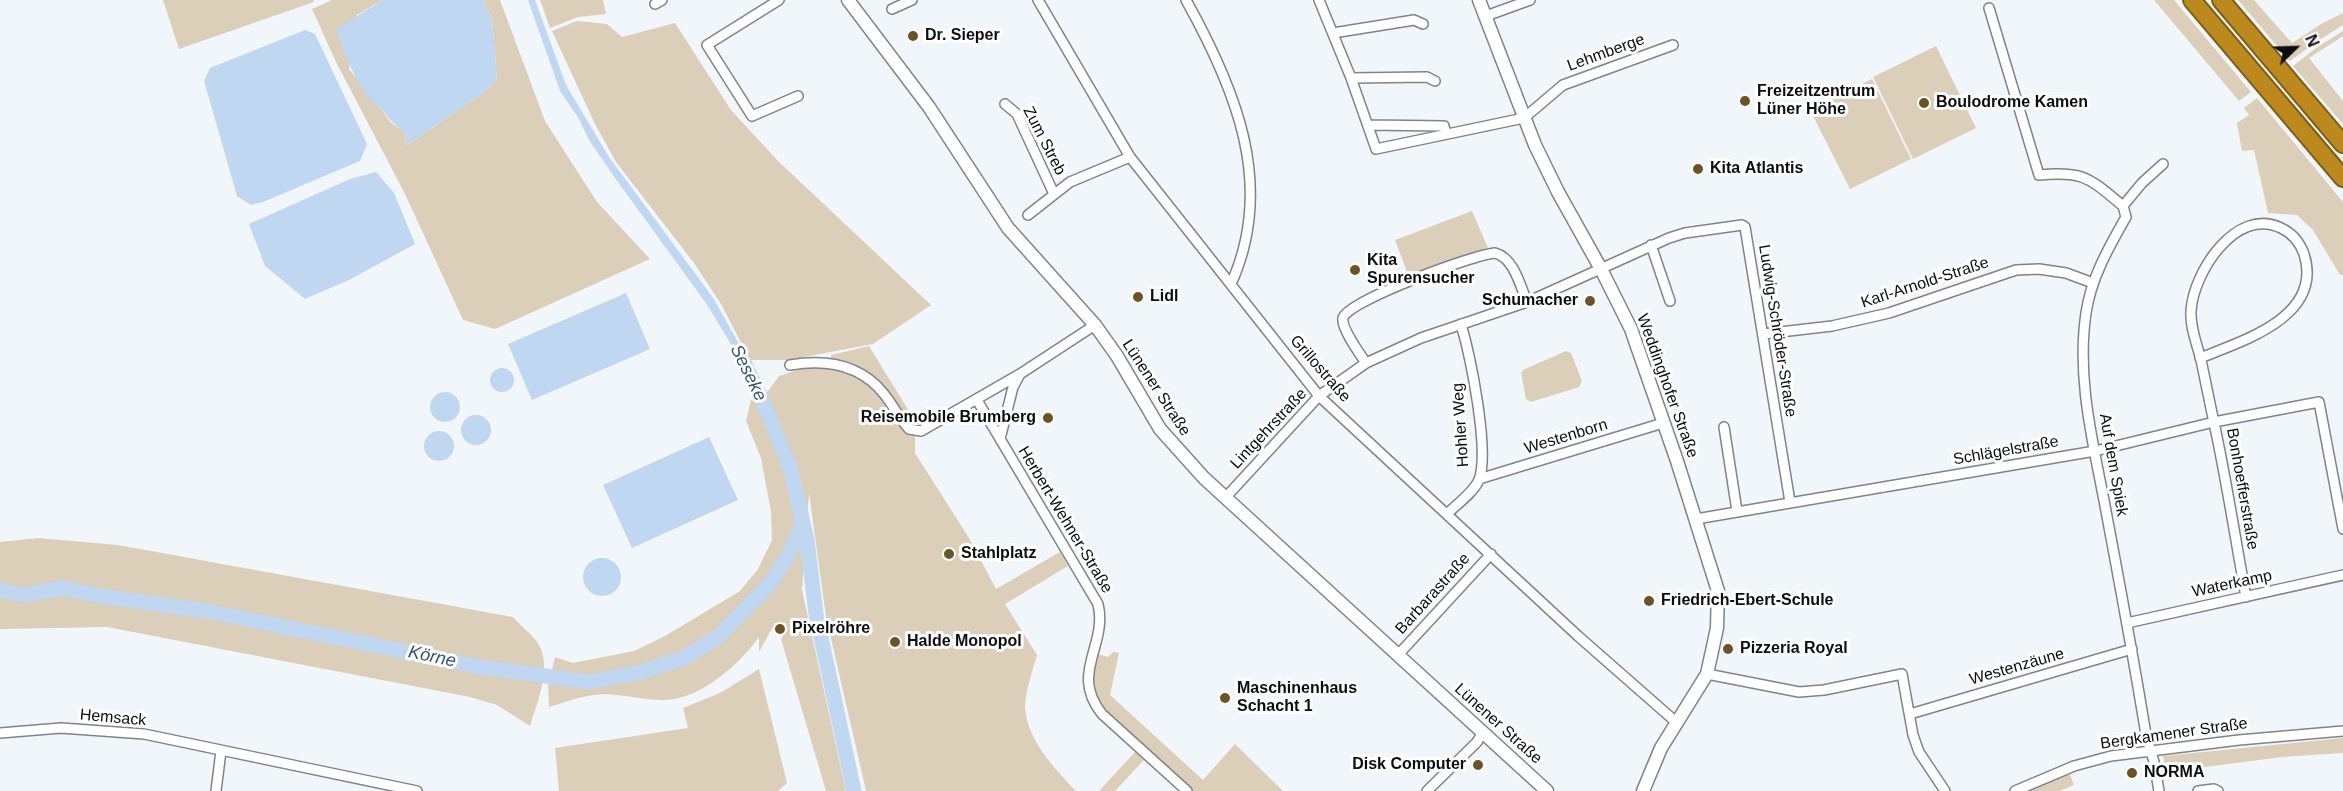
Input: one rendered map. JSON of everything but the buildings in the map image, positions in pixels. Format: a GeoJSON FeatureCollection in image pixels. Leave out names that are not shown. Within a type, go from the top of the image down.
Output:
{"type":"FeatureCollection","features":[{"type":"Feature","properties":{"kind":"highway"},"geometry":{"type":"LineString","coordinates":[[2192,0],[2343,178]]}},
{"type":"Feature","properties":{"kind":"highway"},"geometry":{"type":"LineString","coordinates":[[2221,0],[2343,144]]}},
{"type":"Feature","properties":{"kind":"main road","name":"Lünener Straße"},"geometry":{"type":"LineString","coordinates":[[848,0],[919,92],[1008,228],[1095,325],[1172,444],[1226,498],[1547,791]]}},
{"type":"Feature","properties":{"kind":"main road","name":"Weddinghofer Straße"},"geometry":{"type":"LineString","coordinates":[[1479,0],[1524,118],[1558,192],[1631,329],[1696,519],[1718,591],[1717,628],[1707,674],[1661,748],[1643,791]]}},
{"type":"Feature","properties":{"kind":"street"},"geometry":{"type":"LineString","coordinates":[[779,0],[707,45],[752,116],[798,96]]}},
{"type":"Feature","properties":{"kind":"street"},"geometry":{"type":"LineString","coordinates":[[892,9],[912,0]]}},
{"type":"Feature","properties":{"kind":"street","name":"Grillostraße"},"geometry":{"type":"LineString","coordinates":[[1038,0],[1130,157],[1319,396],[1578,636],[1676,722]]}},
{"type":"Feature","properties":{"kind":"street"},"geometry":{"type":"LineString","coordinates":[[1186,0],[1230,87],[1249,161],[1251,202],[1246,239],[1241,261],[1230,284]]}},
{"type":"Feature","properties":{"kind":"street"},"geometry":{"type":"LineString","coordinates":[[1319,0],[1369,125],[1376,149],[1524,118]]}},
{"type":"Feature","properties":{"kind":"street"},"geometry":{"type":"LineString","coordinates":[[1486,16],[1530,0]]}},
{"type":"Feature","properties":{"kind":"street"},"geometry":{"type":"LineString","coordinates":[[1989,8],[2039,175],[2065,173],[2080,175],[2123,206]]}},
{"type":"Feature","properties":{"kind":"street"},"geometry":{"type":"LineString","coordinates":[[1333,33],[1414,20],[1423,24]]}},
{"type":"Feature","properties":{"kind":"street","name":"Lehmberge"},"geometry":{"type":"LineString","coordinates":[[1524,118],[1563,85],[1673,45]]}},
{"type":"Feature","properties":{"kind":"street"},"geometry":{"type":"LineString","coordinates":[[1351,78],[1427,77],[1435,81]]}},
{"type":"Feature","properties":{"kind":"street","name":"Zum Streb"},"geometry":{"type":"LineString","coordinates":[[1005,104],[1017,114],[1054,194]]}},
{"type":"Feature","properties":{"kind":"street"},"geometry":{"type":"LineString","coordinates":[[1369,125],[1444,126],[1446,134]]}},
{"type":"Feature","properties":{"kind":"street","name":"Zum Streb"},"geometry":{"type":"LineString","coordinates":[[1028,215],[1070,182],[1130,157]]}},
{"type":"Feature","properties":{"kind":"street","name":"Auf dem Spiek"},"geometry":{"type":"LineString","coordinates":[[2159,791],[2095,451],[2083,371],[2086,311],[2093,283],[2107,250],[2126,217],[2123,206],[2142,183],[2163,164]]}},
{"type":"Feature","properties":{"kind":"street"},"geometry":{"type":"LineString","coordinates":[[2268,223],[2288,232],[2302,249],[2306,269],[2300,297],[2288,314],[2259,334],[2200,358],[2193,331],[2191,310],[2193,296],[2216,252],[2230,236],[2253,224],[2268,223]]}},
{"type":"Feature","properties":{"kind":"street","name":"Ludwig-Schröder-Straße"},"geometry":{"type":"LineString","coordinates":[[1601,269],[1651,245],[1685,233],[1742,225],[1745,227],[1790,502]]}},
{"type":"Feature","properties":{"kind":"street"},"geometry":{"type":"LineString","coordinates":[[1651,245],[1671,301]]}},
{"type":"Feature","properties":{"kind":"street"},"geometry":{"type":"LineString","coordinates":[[1366,363],[1344,326],[1345,312],[1419,277],[1495,253],[1504,256],[1511,264],[1527,302]]}},
{"type":"Feature","properties":{"kind":"street","name":"Karl-Arnold-Straße"},"geometry":{"type":"LineString","coordinates":[[1763,334],[1832,326],[1889,313],[2016,270],[2038,268],[2066,273],[2093,283]]}},
{"type":"Feature","properties":{"kind":"street","name":"Lintgehrstraße"},"geometry":{"type":"LineString","coordinates":[[1226,498],[1319,396],[1366,363],[1421,338],[1527,302],[1601,269]]}},
{"type":"Feature","properties":{"kind":"street","name":"Hohler Weg"},"geometry":{"type":"LineString","coordinates":[[1447,514],[1471,492],[1479,480],[1481,452],[1479,422],[1468,351],[1461,324]]}},
{"type":"Feature","properties":{"kind":"street"},"geometry":{"type":"LineString","coordinates":[[790,365],[809,362],[833,363],[861,374],[875,383],[885,394],[903,423],[914,431],[928,429],[1020,375],[1095,325]]}},
{"type":"Feature","properties":{"kind":"street","name":"Bonhoefferstraße"},"geometry":{"type":"LineString","coordinates":[[2200,358],[2246,597]]}},
{"type":"Feature","properties":{"kind":"street","name":"Herbert-Wehner-Straße"},"geometry":{"type":"LineString","coordinates":[[999,440],[1013,387],[1020,375]]}},
{"type":"Feature","properties":{"kind":"street","name":"Herbert-Wehner-Straße"},"geometry":{"type":"LineString","coordinates":[[976,400],[1098,604],[1100,623],[1088,679],[1094,704],[1102,714],[1187,791]]}},
{"type":"Feature","properties":{"kind":"street","name":"Schlägelstraße"},"geometry":{"type":"LineString","coordinates":[[1696,519],[2095,451],[2214,422],[2319,402],[2343,530]]}},
{"type":"Feature","properties":{"kind":"street","name":"Westenborn"},"geometry":{"type":"LineString","coordinates":[[1479,480],[1663,423]]}},
{"type":"Feature","properties":{"kind":"street"},"geometry":{"type":"LineString","coordinates":[[1724,427],[1737,512]]}},
{"type":"Feature","properties":{"kind":"street","name":"Barbarastraße"},"geometry":{"type":"LineString","coordinates":[[1397,656],[1491,554]]}},
{"type":"Feature","properties":{"kind":"street","name":"Waterkamp"},"geometry":{"type":"LineString","coordinates":[[2127,623],[2343,575]]}},
{"type":"Feature","properties":{"kind":"street","name":"Westenzäune"},"geometry":{"type":"LineString","coordinates":[[1910,714],[2132,649]]}},
{"type":"Feature","properties":{"kind":"street"},"geometry":{"type":"LineString","coordinates":[[1707,674],[1798,692],[1824,690],[1902,674],[1913,735],[1920,752],[1945,791]]}},
{"type":"Feature","properties":{"kind":"street","name":"Hemsack"},"geometry":{"type":"LineString","coordinates":[[0,733],[61,728],[144,734],[417,791]]}},
{"type":"Feature","properties":{"kind":"street","name":"Bergkamener Straße"},"geometry":{"type":"LineString","coordinates":[[2015,791],[2074,766],[2110,756],[2343,731]]}},
{"type":"Feature","properties":{"kind":"street"},"geometry":{"type":"LineString","coordinates":[[1427,791],[1477,742],[1483,732]]}},
{"type":"Feature","properties":{"kind":"street"},"geometry":{"type":"LineString","coordinates":[[216,791],[221,751]]}},
{"type":"Feature","properties":{"kind":"street"},"geometry":{"type":"LineString","coordinates":[[2198,791],[2214,789],[2218,791]]}},
{"type":"Feature","properties":{"kind":"shaded area"},"geometry":{"type":"Polygon","coordinates":[[[163,0],[313,0],[314,2],[179,49],[163,0]]]}},
{"type":"Feature","properties":{"kind":"shaded area"},"geometry":{"type":"Polygon","coordinates":[[[332,0],[383,0],[357,15],[349,69],[361,83],[367,96],[380,107],[391,123],[404,131],[407,145],[486,91],[497,79],[492,19],[483,0],[500,0],[545,121],[597,202],[650,259],[495,329],[463,320],[405,194],[336,62],[312,9],[332,0]]]}},
{"type":"Feature","properties":{"kind":"shaded area"},"geometry":{"type":"Polygon","coordinates":[[[540,0],[603,0],[606,14],[578,17],[550,28],[540,0]]]}},
{"type":"Feature","properties":{"kind":"shaded area"},"geometry":{"type":"Polygon","coordinates":[[[2154,0],[2174,0],[2251,92],[2239,101],[2154,0]]]}},
{"type":"Feature","properties":{"kind":"shaded area"},"geometry":{"type":"Polygon","coordinates":[[[2238,0],[2254,0],[2292,43],[2343,13],[2343,25],[2290,61],[2238,0]]]}},
{"type":"Feature","properties":{"kind":"shaded area"},"geometry":{"type":"Polygon","coordinates":[[[577,21],[607,24],[622,37],[675,23],[731,110],[778,161],[931,305],[873,344],[788,360],[750,360],[721,304],[694,263],[616,162],[595,124],[552,31],[577,21]]]}},
{"type":"Feature","properties":{"kind":"shaded area"},"geometry":{"type":"Polygon","coordinates":[[[2343,31],[2343,36],[2309,58],[2343,101],[2343,124],[2293,66],[2343,31]]]}},
{"type":"Feature","properties":{"kind":"shaded area","name":"Boulodrome Kamen"},"geometry":{"type":"Polygon","coordinates":[[[1936,46],[1976,128],[1913,159],[1873,77],[1936,46]]]}},
{"type":"Feature","properties":{"kind":"shaded area"},"geometry":{"type":"Polygon","coordinates":[[[1872,79],[1911,159],[1850,189],[1810,110],[1872,79]]]}},
{"type":"Feature","properties":{"kind":"shaded area"},"geometry":{"type":"Polygon","coordinates":[[[2257,98],[2343,202],[2343,275],[2340,275],[2313,230],[2297,215],[2268,213],[2254,150],[2242,151],[2237,123],[2249,115],[2244,108],[2257,98]]]}},
{"type":"Feature","properties":{"kind":"shaded area"},"geometry":{"type":"Polygon","coordinates":[[[1472,211],[1488,248],[1409,277],[1395,240],[1472,211]]]}},
{"type":"Feature","properties":{"kind":"shaded area"},"geometry":{"type":"Polygon","coordinates":[[[869,346],[915,421],[915,453],[969,538],[996,589],[1060,552],[1068,566],[1005,604],[1037,655],[1025,701],[1031,731],[1043,753],[1076,791],[866,791],[826,617],[809,493],[802,590],[846,791],[826,791],[781,639],[787,630],[786,623],[775,623],[759,652],[759,637],[729,670],[690,695],[662,700],[593,695],[549,707],[548,686],[555,657],[573,663],[634,651],[665,636],[740,591],[758,569],[772,540],[771,512],[761,458],[746,421],[751,400],[768,391],[779,376],[804,368],[831,367],[831,355],[869,346]]]}},
{"type":"Feature","properties":{"kind":"shaded area"},"geometry":{"type":"Polygon","coordinates":[[[1566,351],[1571,353],[1582,381],[1579,387],[1531,402],[1526,399],[1521,373],[1523,370],[1566,351]]]}},
{"type":"Feature","properties":{"kind":"shaded area"},"geometry":{"type":"Polygon","coordinates":[[[38,538],[118,545],[513,617],[536,641],[543,654],[544,675],[530,726],[497,705],[470,697],[107,627],[0,629],[0,542],[38,538]]]}},
{"type":"Feature","properties":{"kind":"shaded area"},"geometry":{"type":"Polygon","coordinates":[[[1113,652],[1119,653],[1110,695],[1203,780],[1235,744],[1283,791],[1192,791],[1099,703],[1093,683],[1097,654],[1108,657],[1113,652]]]}},
{"type":"Feature","properties":{"kind":"shaded area"},"geometry":{"type":"Polygon","coordinates":[[[759,669],[787,783],[778,791],[559,791],[555,748],[688,728],[683,708],[720,693],[759,669]]]}},
{"type":"Feature","properties":{"kind":"shaded area"},"geometry":{"type":"Polygon","coordinates":[[[2343,738],[2343,753],[2282,757],[2166,772],[2163,756],[2343,738]]]}},
{"type":"Feature","properties":{"kind":"shaded area"},"geometry":{"type":"Polygon","coordinates":[[[1135,752],[1144,760],[1115,791],[1099,791],[1135,752]]]}},
{"type":"Feature","properties":{"kind":"shaded area"},"geometry":{"type":"Polygon","coordinates":[[[2069,772],[2074,785],[2060,791],[2028,791],[2069,772]]]}},
{"type":"Feature","properties":{"kind":"water"},"geometry":{"type":"Polygon","coordinates":[[[383,0],[483,0],[492,19],[497,79],[486,91],[407,145],[404,131],[366,95],[349,63],[336,29],[383,0]]]}},
{"type":"Feature","properties":{"kind":"water"},"geometry":{"type":"Polygon","coordinates":[[[528,0],[535,0],[566,85],[609,157],[714,299],[739,344],[752,375],[746,379],[738,356],[706,303],[615,178],[560,91],[528,0]]]}},
{"type":"Feature","properties":{"kind":"water"},"geometry":{"type":"Polygon","coordinates":[[[305,30],[315,34],[367,144],[360,161],[251,205],[237,196],[204,81],[210,68],[305,30]]]}},
{"type":"Feature","properties":{"kind":"water"},"geometry":{"type":"Polygon","coordinates":[[[376,172],[394,193],[415,244],[351,279],[305,299],[265,266],[249,224],[350,179],[376,172]]]}},
{"type":"Feature","properties":{"kind":"water"},"geometry":{"type":"Polygon","coordinates":[[[626,293],[650,349],[532,400],[508,344],[626,293]]]}},
{"type":"Feature","properties":{"kind":"water"},"geometry":{"type":"Polygon","coordinates":[[[502,368],[511,371],[514,380],[511,389],[502,392],[493,389],[490,380],[493,371],[502,368]]]}},
{"type":"Feature","properties":{"kind":"water"},"geometry":{"type":"Polygon","coordinates":[[[445,392],[456,396],[460,407],[456,418],[445,422],[434,418],[430,407],[434,396],[445,392]]]}},
{"type":"Feature","properties":{"kind":"water"},"geometry":{"type":"Polygon","coordinates":[[[476,415],[487,419],[491,430],[487,441],[476,445],[465,441],[461,430],[465,419],[476,415]]]}},
{"type":"Feature","properties":{"kind":"water"},"geometry":{"type":"Polygon","coordinates":[[[439,431],[450,435],[454,446],[450,457],[439,461],[428,457],[424,446],[428,435],[439,431]]]}},
{"type":"Feature","properties":{"kind":"water"},"geometry":{"type":"Polygon","coordinates":[[[709,437],[738,500],[632,548],[603,485],[709,437]]]}},
{"type":"Feature","properties":{"kind":"water"},"geometry":{"type":"Polygon","coordinates":[[[602,558],[616,563],[621,577],[616,591],[602,596],[588,591],[583,577],[588,563],[602,558]]]}},
{"type":"Feature","properties":{"kind":"waterway","name":"Seseke"},"geometry":{"type":"LineString","coordinates":[[742,358],[770,418],[791,471],[807,540],[816,614],[854,791]]}},
{"type":"Feature","properties":{"kind":"waterway","name":"Körne"},"geometry":{"type":"LineString","coordinates":[[0,590],[24,595],[62,588],[207,611],[480,667],[589,682],[641,672],[684,658],[718,637],[772,581],[789,554],[802,524]]}},
{"type":"Feature","properties":{"kind":"place","name":"Dr. Sieper"},"geometry":{"type":"Point","coordinates":[913,36]}},
{"type":"Feature","properties":{"kind":"place","name":"Freizeitzentrum Lüner Höhe"},"geometry":{"type":"Point","coordinates":[1745,101]}},
{"type":"Feature","properties":{"kind":"place","name":"Boulodrome Kamen"},"geometry":{"type":"Point","coordinates":[1924,103]}},
{"type":"Feature","properties":{"kind":"place","name":"Kita Atlantis"},"geometry":{"type":"Point","coordinates":[1698,169]}},
{"type":"Feature","properties":{"kind":"place","name":"Kita Spurensucher"},"geometry":{"type":"Point","coordinates":[1355,270]}},
{"type":"Feature","properties":{"kind":"place","name":"Lidl"},"geometry":{"type":"Point","coordinates":[1138,297]}},
{"type":"Feature","properties":{"kind":"place","name":"Schumacher"},"geometry":{"type":"Point","coordinates":[1590,301]}},
{"type":"Feature","properties":{"kind":"place","name":"Reisemobile Brumberg"},"geometry":{"type":"Point","coordinates":[1048,418]}},
{"type":"Feature","properties":{"kind":"place","name":"Stahlplatz"},"geometry":{"type":"Point","coordinates":[949,554]}},
{"type":"Feature","properties":{"kind":"place","name":"Friedrich-Ebert-Schule"},"geometry":{"type":"Point","coordinates":[1649,601]}},
{"type":"Feature","properties":{"kind":"place","name":"Pixelröhre"},"geometry":{"type":"Point","coordinates":[780,629]}},
{"type":"Feature","properties":{"kind":"place","name":"Halde Monopol"},"geometry":{"type":"Point","coordinates":[895,642]}},
{"type":"Feature","properties":{"kind":"place","name":"Pizzeria Royal"},"geometry":{"type":"Point","coordinates":[1728,649]}},
{"type":"Feature","properties":{"kind":"place","name":"Maschinenhaus Schacht 1"},"geometry":{"type":"Point","coordinates":[1225,698]}},
{"type":"Feature","properties":{"kind":"place","name":"Disk Computer"},"geometry":{"type":"Point","coordinates":[1478,765]}},
{"type":"Feature","properties":{"kind":"place","name":"NORMA"},"geometry":{"type":"Point","coordinates":[2132,773]}}]}
